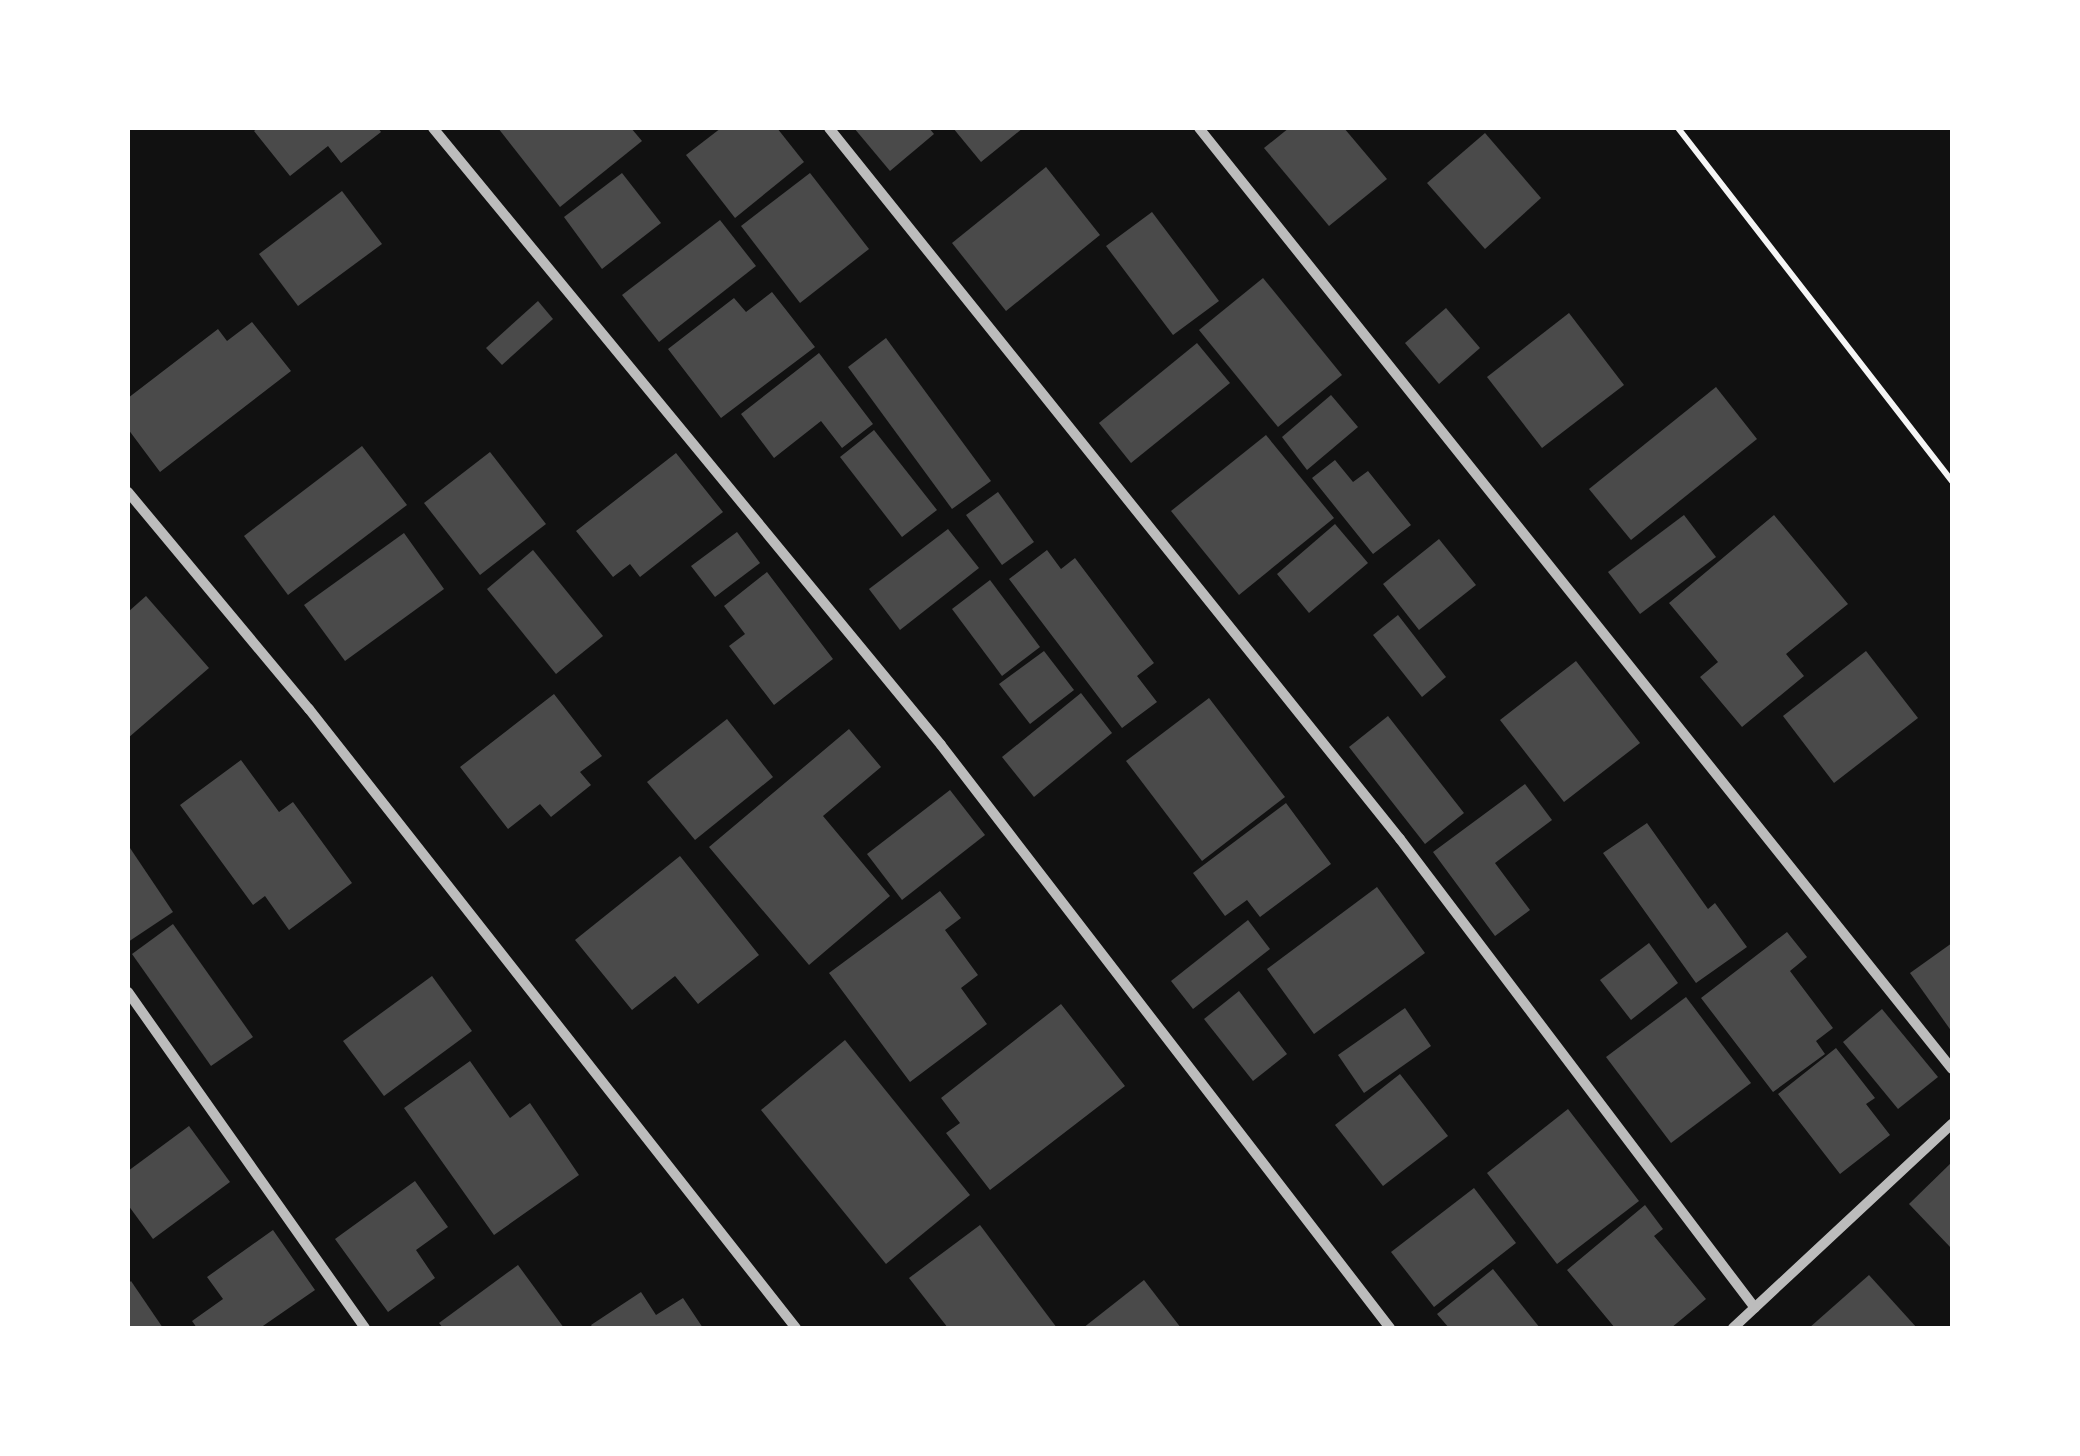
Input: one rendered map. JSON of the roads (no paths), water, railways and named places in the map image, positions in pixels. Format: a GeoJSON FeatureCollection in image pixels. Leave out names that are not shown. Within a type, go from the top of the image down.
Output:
{"type":"FeatureCollection","features":[{"type":"Feature","properties":{"kind":"street"},"geometry":{"type":"LineString","coordinates":[[433,128],[941,744],[1390,1328]]}},
{"type":"Feature","properties":{"kind":"street"},"geometry":{"type":"LineString","coordinates":[[829,128],[1400,839],[1755,1308]]}},
{"type":"Feature","properties":{"kind":"street"},"geometry":{"type":"LineString","coordinates":[[1199,128],[1952,1069]]}},
{"type":"Feature","properties":{"kind":"street"},"geometry":{"type":"LineString","coordinates":[[128,492],[308,709],[796,1328]]}},
{"type":"Feature","properties":{"kind":"street"},"geometry":{"type":"LineString","coordinates":[[128,992],[365,1328]]}},
{"type":"Feature","properties":{"kind":"street"},"geometry":{"type":"LineString","coordinates":[[1733,1328],[1952,1124]]}}]}
